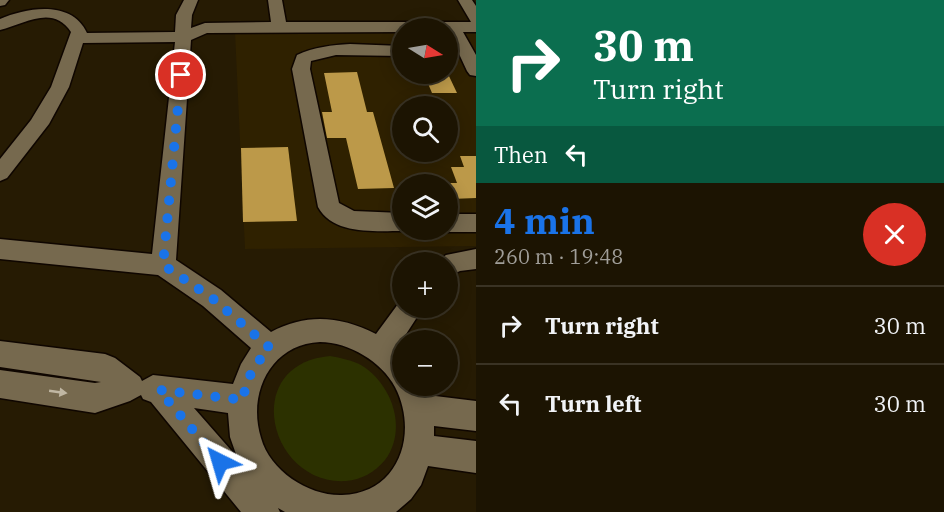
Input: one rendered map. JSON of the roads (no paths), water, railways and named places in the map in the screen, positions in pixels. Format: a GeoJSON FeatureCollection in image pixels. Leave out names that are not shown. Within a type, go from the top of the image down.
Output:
{"type":"FeatureCollection","features":[{"type":"Feature","properties":{"kind":"street"},"geometry":{"type":"LineString","coordinates":[[163,265],[184,15],[190,0]]}},
{"type":"Feature","properties":{"kind":"street"},"geometry":{"type":"LineString","coordinates":[[275,0],[279,27]]}},
{"type":"Feature","properties":{"kind":"street"},"geometry":{"type":"LineString","coordinates":[[465,0],[476,19]]}},
{"type":"Feature","properties":{"kind":"street"},"geometry":{"type":"LineString","coordinates":[[0,12],[9,15],[48,13],[61,15],[74,24],[79,38],[60,87],[39,124],[0,173]]}},
{"type":"Feature","properties":{"kind":"street"},"geometry":{"type":"LineString","coordinates":[[0,25],[25,15]]}},
{"type":"Feature","properties":{"kind":"street"},"geometry":{"type":"LineString","coordinates":[[79,38],[183,37],[205,28],[392,27]]}},
{"type":"Feature","properties":{"kind":"street"},"geometry":{"type":"LineString","coordinates":[[458,27],[476,27]]}},
{"type":"Feature","properties":{"kind":"street"},"geometry":{"type":"LineString","coordinates":[[458,37],[476,71]]}},
{"type":"Feature","properties":{"kind":"street"},"geometry":{"type":"LineString","coordinates":[[458,50],[465,50]]}},
{"type":"Feature","properties":{"kind":"street"},"geometry":{"type":"LineString","coordinates":[[392,51],[323,51],[303,59],[301,69],[329,207],[337,215],[350,220],[392,222]]}},
{"type":"Feature","properties":{"kind":"street"},"geometry":{"type":"LineString","coordinates":[[458,223],[476,223]]}},
{"type":"Feature","properties":{"kind":"street"},"geometry":{"type":"LineString","coordinates":[[0,249],[163,265],[212,298],[270,348]]}},
{"type":"Feature","properties":{"kind":"street"},"geometry":{"type":"LineString","coordinates":[[458,262],[476,259]]}},
{"type":"Feature","properties":{"kind":"street"},"geometry":{"type":"LineString","coordinates":[[380,350],[403,318]]}},
{"type":"Feature","properties":{"kind":"street"},"geometry":{"type":"LineString","coordinates":[[392,363],[380,350],[358,337],[335,330],[311,330],[289,336],[270,348],[255,364],[245,385],[243,400],[245,437],[259,466],[280,490],[333,511],[369,507],[394,493],[411,471],[419,449],[421,423],[414,397]]}},
{"type":"Feature","properties":{"kind":"street"},"geometry":{"type":"LineString","coordinates":[[0,354],[105,367],[145,388],[263,512]]}},
{"type":"Feature","properties":{"kind":"street"},"geometry":{"type":"LineString","coordinates":[[0,384],[95,398],[145,388],[243,400]]}},
{"type":"Feature","properties":{"kind":"street"},"geometry":{"type":"LineString","coordinates":[[414,397],[476,417]]}},
{"type":"Feature","properties":{"kind":"street"},"geometry":{"type":"LineString","coordinates":[[419,449],[476,457]]}}]}
